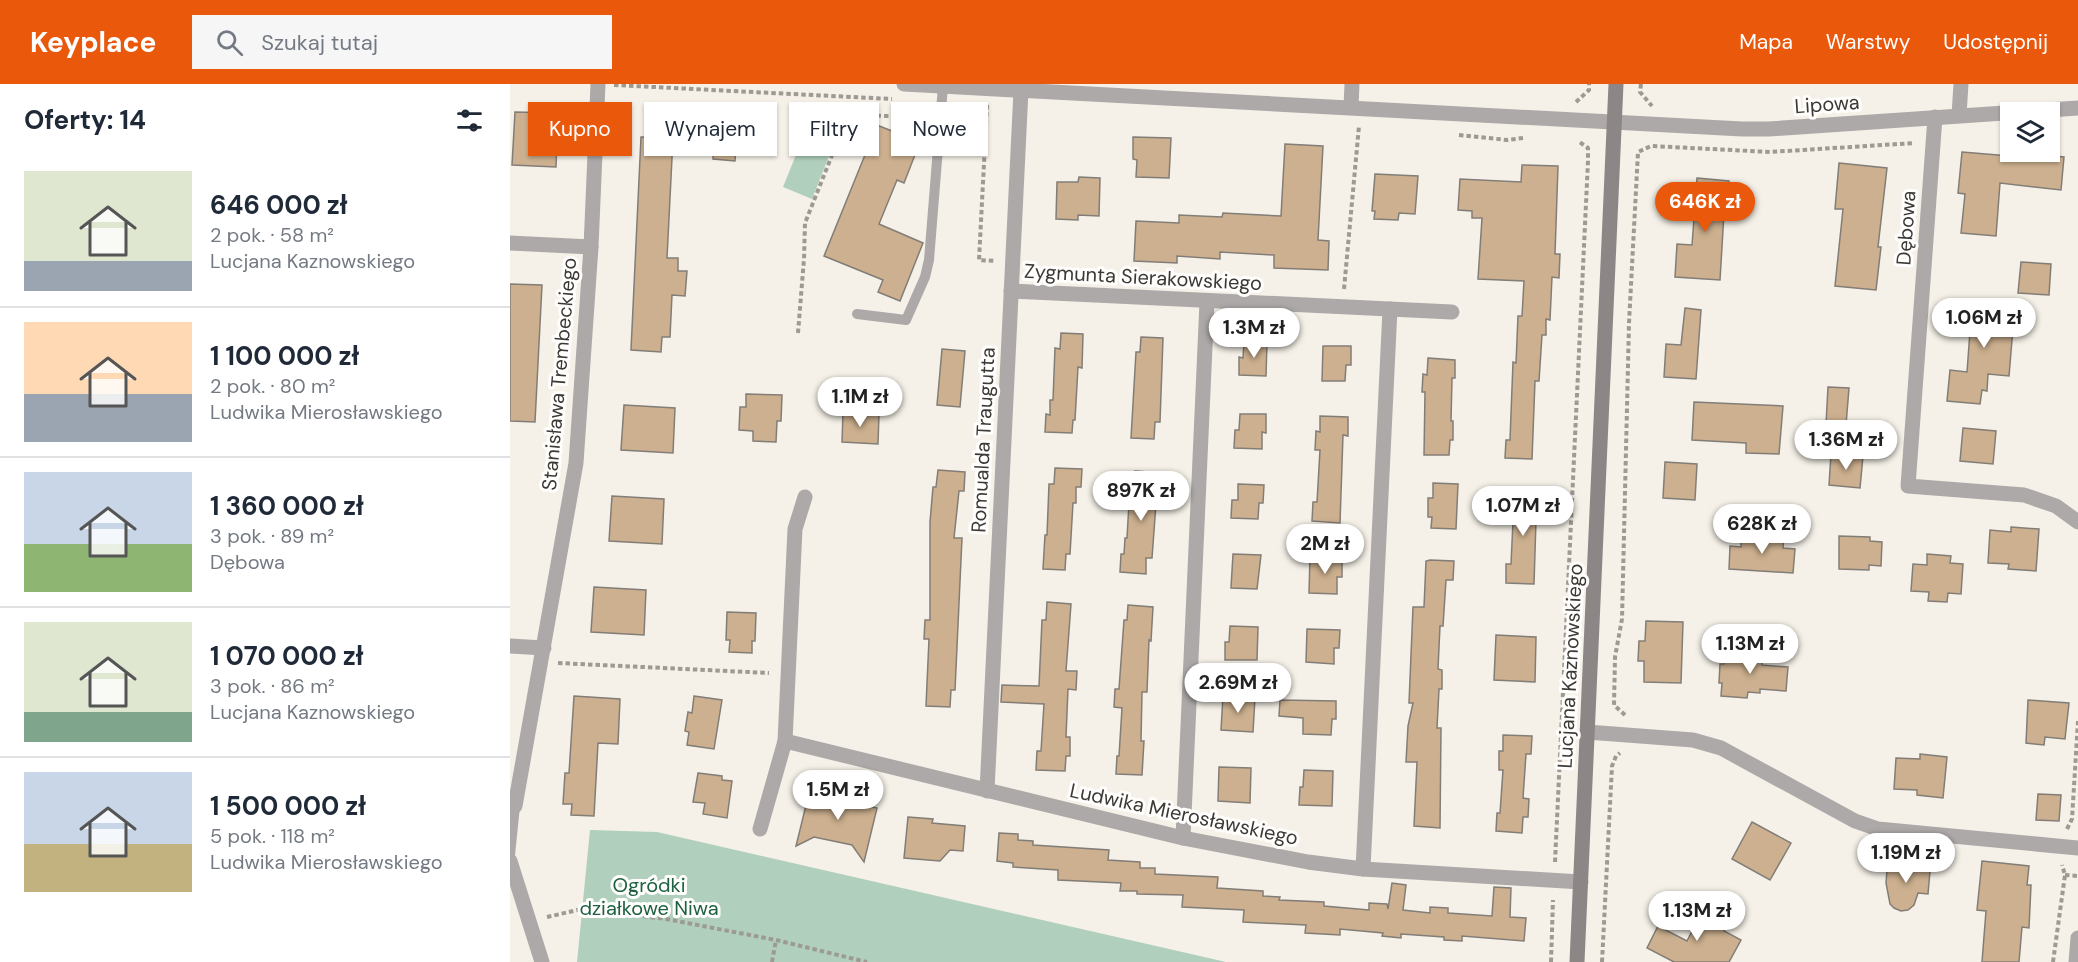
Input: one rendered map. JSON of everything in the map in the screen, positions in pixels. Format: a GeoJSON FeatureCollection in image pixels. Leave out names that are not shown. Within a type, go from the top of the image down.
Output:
{"type":"FeatureCollection","features":[{"type":"Feature","properties":{"kind":"street","name":"Stanisława Trembeckiego"},"geometry":{"type":"LineString","coordinates":[[516,806],[576,463],[591,247],[598,84]]}},
{"type":"Feature","properties":{"kind":"street","name":"Lipowa"},"geometry":{"type":"LineString","coordinates":[[904,84],[1769,129],[2078,108]]}},
{"type":"Feature","properties":{"kind":"street"},"geometry":{"type":"LineString","coordinates":[[1351,107],[1352,84]]}},
{"type":"Feature","properties":{"kind":"street","name":"Lucjana Kaznowskiego"},"geometry":{"type":"LineString","coordinates":[[1577,962],[1616,84]]}},
{"type":"Feature","properties":{"kind":"street"},"geometry":{"type":"LineString","coordinates":[[1959,115],[1961,84]]}},
{"type":"Feature","properties":{"kind":"street","name":"Romualda Traugutta"},"geometry":{"type":"LineString","coordinates":[[987,791],[1021,90]]}},
{"type":"Feature","properties":{"kind":"street","name":"Dębowa"},"geometry":{"type":"LineString","coordinates":[[1935,117],[1908,486],[2024,495],[2056,506],[2078,522]]}},
{"type":"Feature","properties":{"kind":"street"},"geometry":{"type":"LineString","coordinates":[[510,243],[591,247]]}},
{"type":"Feature","properties":{"kind":"street","name":"Zygmunta Sierakowskiego"},"geometry":{"type":"LineString","coordinates":[[1011,291],[1452,312]]}},
{"type":"Feature","properties":{"kind":"street"},"geometry":{"type":"LineString","coordinates":[[1183,838],[1207,302]]}},
{"type":"Feature","properties":{"kind":"street"},"geometry":{"type":"LineString","coordinates":[[1363,869],[1390,309]]}},
{"type":"Feature","properties":{"kind":"street"},"geometry":{"type":"LineString","coordinates":[[760,829],[785,741],[795,529],[805,497]]}},
{"type":"Feature","properties":{"kind":"street"},"geometry":{"type":"LineString","coordinates":[[510,646],[543,655]]}},
{"type":"Feature","properties":{"kind":"street"},"geometry":{"type":"LineString","coordinates":[[1587,732],[1693,740],[1720,748],[1855,821],[1878,829],[2078,848]]}},
{"type":"Feature","properties":{"kind":"street","name":"Ludwika Mierosławskiego"},"geometry":{"type":"LineString","coordinates":[[785,741],[1183,838],[1308,862],[1363,869],[1581,882]]}},
{"type":"Feature","properties":{"kind":"street"},"geometry":{"type":"LineString","coordinates":[[510,861],[542,962]]}},
{"type":"Feature","properties":{"kind":"street"},"geometry":{"type":"LineString","coordinates":[[2076,962],[2078,938]]}},
{"type":"Feature","properties":{"kind":"lane"},"geometry":{"type":"LineString","coordinates":[[942,102],[943,86]]}},
{"type":"Feature","properties":{"kind":"lane"},"geometry":{"type":"LineString","coordinates":[[857,314],[906,320],[925,277],[929,260],[937,156]]}},
{"type":"Feature","properties":{"kind":"lane"},"geometry":{"type":"LineString","coordinates":[[510,855],[516,806]]}},
{"type":"Feature","properties":{"kind":"path"},"geometry":{"type":"LineString","coordinates":[[798,333],[805,223],[848,115],[891,116]]}},
{"type":"Feature","properties":{"kind":"path"},"geometry":{"type":"LineString","coordinates":[[1343,307],[1359,125]]}},
{"type":"Feature","properties":{"kind":"path"},"geometry":{"type":"LineString","coordinates":[[1632,720],[1614,705],[1615,657],[1622,619],[1629,323],[1638,152],[1651,146],[1770,152],[1933,142]]}},
{"type":"Feature","properties":{"kind":"path"},"geometry":{"type":"LineString","coordinates":[[984,156],[979,260],[1013,262]]}},
{"type":"Feature","properties":{"kind":"path"},"geometry":{"type":"LineString","coordinates":[[543,655],[788,674]]}},
{"type":"Feature","properties":{"kind":"path"},"geometry":{"type":"LineString","coordinates":[[1602,962],[1612,766],[1616,756],[1625,750],[1624,714]]}},
{"type":"Feature","properties":{"kind":"path"},"geometry":{"type":"LineString","coordinates":[[2065,875],[2078,876]]}},
{"type":"Feature","properties":{"kind":"path"},"geometry":{"type":"LineString","coordinates":[[529,922],[582,909],[666,919],[776,940],[867,962]]}},
{"type":"Feature","properties":{"kind":"path"},"geometry":{"type":"LineString","coordinates":[[772,962],[776,940]]}},
{"type":"Feature","properties":{"kind":"green space"},"geometry":{"type":"Polygon","coordinates":[[[796,156],[829,156],[812,199],[783,187],[796,156]]]}},
{"type":"Feature","properties":{"kind":"green space","name":"Ogródki działkowe Niwa"},"geometry":{"type":"Polygon","coordinates":[[[590,830],[657,832],[1226,962],[577,962],[590,830]]]}},
{"type":"Feature","properties":{"kind":"building"},"geometry":{"type":"Polygon","coordinates":[[[515,112],[528,112],[528,156],[556,156],[556,167],[512,165],[515,112]]]}},
{"type":"Feature","properties":{"kind":"building"},"geometry":{"type":"Polygon","coordinates":[[[879,126],[891,131],[891,156],[915,156],[904,183],[897,180],[879,224],[923,243],[900,301],[878,292],[883,280],[824,256],[865,156],[879,156],[879,126]]]}},
{"type":"Feature","properties":{"kind":"building"},"geometry":{"type":"Polygon","coordinates":[[[641,137],[644,137],[644,156],[672,156],[667,258],[678,258],[678,271],[687,271],[685,296],[672,295],[670,337],[662,337],[661,352],[631,350],[641,137]]]}},
{"type":"Feature","properties":{"kind":"building"},"geometry":{"type":"Polygon","coordinates":[[[1133,137],[1171,138],[1169,178],[1136,177],[1137,160],[1133,159],[1133,137]]]}},
{"type":"Feature","properties":{"kind":"building"},"geometry":{"type":"Polygon","coordinates":[[[1285,144],[1323,146],[1318,240],[1329,241],[1328,270],[1274,268],[1274,255],[1220,252],[1220,259],[1177,256],[1177,263],[1134,261],[1136,221],[1179,223],[1179,215],[1222,217],[1223,213],[1281,216],[1285,144]]]}},
{"type":"Feature","properties":{"kind":"building"},"geometry":{"type":"Polygon","coordinates":[[[1962,152],[2000,155],[2000,162],[2060,162],[2060,157],[2064,157],[2061,190],[2000,183],[1996,236],[1961,233],[1965,194],[1958,193],[1962,152]]]}},
{"type":"Feature","properties":{"kind":"building"},"geometry":{"type":"Polygon","coordinates":[[[713,156],[735,156],[735,161],[713,159],[713,156]]]}},
{"type":"Feature","properties":{"kind":"building"},"geometry":{"type":"Polygon","coordinates":[[[1839,163],[1887,168],[1878,247],[1881,247],[1876,290],[1835,286],[1843,209],[1835,209],[1839,163]]]}},
{"type":"Feature","properties":{"kind":"building"},"geometry":{"type":"Polygon","coordinates":[[[1522,165],[1558,166],[1555,254],[1560,254],[1559,278],[1552,277],[1550,320],[1546,319],[1546,335],[1542,335],[1539,381],[1535,381],[1532,459],[1505,458],[1506,440],[1510,440],[1513,362],[1516,363],[1518,316],[1522,316],[1524,281],[1478,279],[1482,218],[1472,218],[1472,211],[1458,210],[1460,179],[1521,182],[1522,165]]]}},
{"type":"Feature","properties":{"kind":"building"},"geometry":{"type":"Polygon","coordinates":[[[1375,174],[1418,176],[1415,214],[1399,213],[1398,220],[1374,219],[1375,211],[1372,211],[1375,174]]]}},
{"type":"Feature","properties":{"kind":"building"},"geometry":{"type":"Polygon","coordinates":[[[1079,177],[1100,178],[1099,216],[1078,215],[1078,220],[1056,219],[1057,182],[1078,182],[1079,177]]]}},
{"type":"Feature","properties":{"kind":"building"},"geometry":{"type":"Polygon","coordinates":[[[1697,178],[1729,181],[1727,214],[1724,213],[1720,280],[1675,277],[1677,244],[1692,245],[1697,178]]]}},
{"type":"Feature","properties":{"kind":"building"},"geometry":{"type":"Polygon","coordinates":[[[2021,262],[2051,264],[2049,295],[2018,293],[2021,262]]]}},
{"type":"Feature","properties":{"kind":"building"},"geometry":{"type":"Polygon","coordinates":[[[510,284],[542,285],[535,422],[510,421],[510,284]]]}},
{"type":"Feature","properties":{"kind":"building"},"geometry":{"type":"Polygon","coordinates":[[[1962,300],[2015,304],[2009,376],[1988,374],[1987,391],[1982,390],[1980,404],[1947,401],[1950,370],[1967,372],[1971,318],[1961,318],[1962,300]]]}},
{"type":"Feature","properties":{"kind":"building"},"geometry":{"type":"Polygon","coordinates":[[[1685,308],[1701,310],[1696,379],[1664,377],[1666,344],[1681,345],[1685,308]]]}},
{"type":"Feature","properties":{"kind":"building"},"geometry":{"type":"Polygon","coordinates":[[[1061,333],[1083,334],[1082,368],[1078,367],[1075,420],[1073,420],[1072,433],[1045,432],[1046,414],[1050,415],[1050,400],[1053,400],[1055,348],[1060,349],[1061,333]]]}},
{"type":"Feature","properties":{"kind":"building"},"geometry":{"type":"Polygon","coordinates":[[[1141,337],[1163,338],[1160,422],[1155,422],[1154,439],[1131,438],[1136,352],[1140,352],[1141,337]]]}},
{"type":"Feature","properties":{"kind":"building"},"geometry":{"type":"Polygon","coordinates":[[[1244,342],[1267,342],[1266,376],[1239,375],[1239,357],[1243,358],[1244,342]]]}},
{"type":"Feature","properties":{"kind":"building"},"geometry":{"type":"Polygon","coordinates":[[[1323,346],[1351,346],[1351,365],[1346,365],[1345,381],[1322,381],[1323,346]]]}},
{"type":"Feature","properties":{"kind":"building"},"geometry":{"type":"Polygon","coordinates":[[[942,349],[965,351],[960,407],[937,405],[942,349]]]}},
{"type":"Feature","properties":{"kind":"building"},"geometry":{"type":"Polygon","coordinates":[[[1428,358],[1455,360],[1455,378],[1452,378],[1453,440],[1450,440],[1449,455],[1424,455],[1425,392],[1422,392],[1423,374],[1427,375],[1428,358]]]}},
{"type":"Feature","properties":{"kind":"building"},"geometry":{"type":"Polygon","coordinates":[[[1828,387],[1849,388],[1846,425],[1826,424],[1828,387]]]}},
{"type":"Feature","properties":{"kind":"building"},"geometry":{"type":"Polygon","coordinates":[[[746,394],[782,395],[781,421],[777,421],[776,442],[753,441],[753,431],[739,430],[740,407],[746,407],[746,394]]]}},
{"type":"Feature","properties":{"kind":"building"},"geometry":{"type":"Polygon","coordinates":[[[1694,402],[1783,406],[1779,454],[1746,453],[1746,443],[1692,440],[1694,402]]]}},
{"type":"Feature","properties":{"kind":"building"},"geometry":{"type":"Polygon","coordinates":[[[624,405],[675,408],[673,453],[621,450],[624,405]]]}},
{"type":"Feature","properties":{"kind":"building"},"geometry":{"type":"Polygon","coordinates":[[[843,412],[879,414],[878,444],[842,442],[843,412]]]}},
{"type":"Feature","properties":{"kind":"building"},"geometry":{"type":"Polygon","coordinates":[[[1240,414],[1266,414],[1266,433],[1262,432],[1262,449],[1234,448],[1235,430],[1239,430],[1240,414]]]}},
{"type":"Feature","properties":{"kind":"building"},"geometry":{"type":"Polygon","coordinates":[[[1320,416],[1348,417],[1348,436],[1343,435],[1340,523],[1312,521],[1313,502],[1317,502],[1320,450],[1315,450],[1316,431],[1320,432],[1320,416]]]}},
{"type":"Feature","properties":{"kind":"building"},"geometry":{"type":"Polygon","coordinates":[[[1963,428],[1996,431],[1993,464],[1960,461],[1963,428]]]}},
{"type":"Feature","properties":{"kind":"building"},"geometry":{"type":"Polygon","coordinates":[[[1831,454],[1863,456],[1860,488],[1829,485],[1831,454]]]}},
{"type":"Feature","properties":{"kind":"building"},"geometry":{"type":"Polygon","coordinates":[[[1665,462],[1697,464],[1695,500],[1663,498],[1665,462]]]}},
{"type":"Feature","properties":{"kind":"building"},"geometry":{"type":"Polygon","coordinates":[[[1055,468],[1082,469],[1081,487],[1076,487],[1076,503],[1073,503],[1070,554],[1066,554],[1065,570],[1043,569],[1049,484],[1054,484],[1055,468]]]}},
{"type":"Feature","properties":{"kind":"building"},"geometry":{"type":"Polygon","coordinates":[[[938,470],[965,472],[964,491],[959,491],[954,538],[962,538],[955,690],[951,690],[950,707],[926,706],[929,639],[924,639],[925,620],[930,620],[930,522],[933,487],[936,487],[938,470]]]}},
{"type":"Feature","properties":{"kind":"building"},"geometry":{"type":"Polygon","coordinates":[[[1135,471],[1163,473],[1162,491],[1157,490],[1152,558],[1146,558],[1146,574],[1120,572],[1121,554],[1124,554],[1125,538],[1127,538],[1130,485],[1134,486],[1135,471]]]}},
{"type":"Feature","properties":{"kind":"building"},"geometry":{"type":"Polygon","coordinates":[[[1433,483],[1458,484],[1456,529],[1431,528],[1432,517],[1428,517],[1428,498],[1433,498],[1433,483]]]}},
{"type":"Feature","properties":{"kind":"building"},"geometry":{"type":"Polygon","coordinates":[[[1238,484],[1264,485],[1263,503],[1259,503],[1258,519],[1231,518],[1232,500],[1238,500],[1238,484]]]}},
{"type":"Feature","properties":{"kind":"building"},"geometry":{"type":"Polygon","coordinates":[[[1515,487],[1537,488],[1534,584],[1506,583],[1506,564],[1511,564],[1513,521],[1509,521],[1510,501],[1514,501],[1515,487]]]}},
{"type":"Feature","properties":{"kind":"building"},"geometry":{"type":"Polygon","coordinates":[[[612,496],[664,499],[662,544],[609,541],[612,496]]]}},
{"type":"Feature","properties":{"kind":"building"},"geometry":{"type":"Polygon","coordinates":[[[2011,527],[2039,529],[2036,571],[2008,569],[2009,564],[1988,563],[1990,530],[2011,532],[2011,527]]]}},
{"type":"Feature","properties":{"kind":"building"},"geometry":{"type":"Polygon","coordinates":[[[1741,534],[1784,536],[1783,548],[1795,549],[1793,573],[1729,569],[1730,546],[1741,547],[1741,534]]]}},
{"type":"Feature","properties":{"kind":"building"},"geometry":{"type":"Polygon","coordinates":[[[1839,536],[1870,537],[1870,541],[1882,542],[1881,566],[1869,565],[1869,570],[1839,569],[1839,536]]]}},
{"type":"Feature","properties":{"kind":"building"},"geometry":{"type":"Polygon","coordinates":[[[1233,554],[1261,555],[1257,589],[1231,588],[1233,554]]]}},
{"type":"Feature","properties":{"kind":"building"},"geometry":{"type":"Polygon","coordinates":[[[1927,554],[1951,556],[1950,563],[1963,564],[1961,594],[1948,593],[1947,602],[1928,601],[1929,592],[1911,591],[1913,564],[1927,565],[1927,554]]]}},
{"type":"Feature","properties":{"kind":"building"},"geometry":{"type":"Polygon","coordinates":[[[1310,557],[1342,558],[1342,577],[1337,577],[1337,594],[1309,593],[1310,557]]]}},
{"type":"Feature","properties":{"kind":"building"},"geometry":{"type":"Polygon","coordinates":[[[1426,561],[1454,561],[1453,580],[1446,580],[1443,626],[1440,626],[1438,669],[1442,670],[1442,689],[1439,689],[1437,728],[1441,728],[1440,828],[1414,826],[1417,762],[1406,762],[1408,726],[1413,703],[1409,703],[1413,607],[1424,607],[1426,561]]]}},
{"type":"Feature","properties":{"kind":"building"},"geometry":{"type":"Polygon","coordinates":[[[594,587],[646,590],[644,635],[591,632],[594,587]]]}},
{"type":"Feature","properties":{"kind":"building"},"geometry":{"type":"Polygon","coordinates":[[[1047,602],[1071,604],[1066,671],[1077,671],[1076,690],[1068,689],[1066,737],[1070,737],[1070,756],[1066,756],[1065,771],[1036,770],[1037,751],[1041,751],[1044,704],[1001,702],[1002,685],[1039,686],[1042,620],[1046,620],[1047,602]]]}},
{"type":"Feature","properties":{"kind":"building"},"geometry":{"type":"Polygon","coordinates":[[[1128,605],[1153,607],[1147,692],[1142,692],[1141,741],[1144,741],[1142,775],[1116,774],[1122,708],[1114,707],[1115,689],[1119,689],[1124,620],[1127,620],[1128,605]]]}},
{"type":"Feature","properties":{"kind":"building"},"geometry":{"type":"Polygon","coordinates":[[[727,612],[756,613],[752,653],[729,652],[730,640],[726,640],[727,612]]]}},
{"type":"Feature","properties":{"kind":"building"},"geometry":{"type":"Polygon","coordinates":[[[1646,621],[1683,622],[1681,683],[1644,682],[1644,661],[1638,661],[1639,641],[1645,641],[1646,621]]]}},
{"type":"Feature","properties":{"kind":"building"},"geometry":{"type":"Polygon","coordinates":[[[1230,626],[1258,627],[1257,660],[1225,660],[1225,642],[1229,642],[1230,626]]]}},
{"type":"Feature","properties":{"kind":"building"},"geometry":{"type":"Polygon","coordinates":[[[1307,629],[1340,630],[1339,648],[1334,648],[1334,664],[1306,662],[1307,629]]]}},
{"type":"Feature","properties":{"kind":"building"},"geometry":{"type":"Polygon","coordinates":[[[1496,635],[1536,637],[1535,682],[1494,680],[1496,635]]]}},
{"type":"Feature","properties":{"kind":"building"},"geometry":{"type":"Polygon","coordinates":[[[1725,651],[1762,654],[1762,665],[1788,667],[1786,691],[1760,689],[1760,693],[1748,692],[1747,698],[1721,696],[1720,664],[1724,664],[1725,651]]]}},
{"type":"Feature","properties":{"kind":"building"},"geometry":{"type":"Polygon","coordinates":[[[574,696],[620,699],[618,744],[598,743],[594,816],[571,815],[572,804],[563,804],[565,773],[569,773],[574,696]]]}},
{"type":"Feature","properties":{"kind":"building"},"geometry":{"type":"Polygon","coordinates":[[[694,696],[722,700],[714,749],[687,745],[689,732],[685,731],[688,712],[692,713],[694,696]]]}},
{"type":"Feature","properties":{"kind":"building"},"geometry":{"type":"Polygon","coordinates":[[[1223,696],[1255,698],[1253,732],[1221,730],[1223,696]]]}},
{"type":"Feature","properties":{"kind":"building"},"geometry":{"type":"Polygon","coordinates":[[[1280,700],[1336,701],[1336,719],[1332,719],[1331,735],[1303,734],[1303,718],[1279,716],[1280,700]]]}},
{"type":"Feature","properties":{"kind":"building"},"geometry":{"type":"Polygon","coordinates":[[[2028,700],[2069,703],[2065,739],[2045,737],[2044,745],[2026,743],[2028,700]]]}},
{"type":"Feature","properties":{"kind":"building"},"geometry":{"type":"Polygon","coordinates":[[[1503,735],[1532,736],[1531,754],[1526,754],[1523,798],[1529,799],[1528,817],[1523,817],[1522,833],[1496,831],[1497,813],[1500,813],[1503,770],[1499,770],[1499,751],[1503,751],[1503,735]]]}},
{"type":"Feature","properties":{"kind":"building"},"geometry":{"type":"Polygon","coordinates":[[[1920,754],[1947,757],[1943,798],[1917,795],[1917,790],[1894,789],[1896,758],[1920,759],[1920,754]]]}},
{"type":"Feature","properties":{"kind":"building"},"geometry":{"type":"Polygon","coordinates":[[[1219,767],[1251,768],[1250,803],[1218,801],[1219,767]]]}},
{"type":"Feature","properties":{"kind":"building"},"geometry":{"type":"Polygon","coordinates":[[[1304,770],[1333,771],[1332,806],[1299,805],[1304,770]]]}},
{"type":"Feature","properties":{"kind":"building"},"geometry":{"type":"Polygon","coordinates":[[[698,773],[722,776],[722,780],[732,781],[727,818],[703,814],[705,803],[693,802],[698,773]]]}},
{"type":"Feature","properties":{"kind":"building"},"geometry":{"type":"Polygon","coordinates":[[[831,791],[857,797],[856,803],[877,808],[864,862],[852,845],[814,837],[796,846],[809,793],[829,797],[831,791]]]}},
{"type":"Feature","properties":{"kind":"building"},"geometry":{"type":"Polygon","coordinates":[[[2038,794],[2061,795],[2059,821],[2036,820],[2038,794]]]}},
{"type":"Feature","properties":{"kind":"building"},"geometry":{"type":"Polygon","coordinates":[[[908,817],[933,819],[932,823],[965,826],[963,851],[950,850],[940,861],[904,858],[908,817]]]}},
{"type":"Feature","properties":{"kind":"building"},"geometry":{"type":"Polygon","coordinates":[[[1752,822],[1791,843],[1770,880],[1732,859],[1752,822]]]}},
{"type":"Feature","properties":{"kind":"building"},"geometry":{"type":"Polygon","coordinates":[[[999,833],[1018,834],[1018,840],[1033,841],[1033,845],[1109,850],[1108,860],[1140,862],[1140,868],[1155,868],[1155,874],[1218,877],[1217,888],[1263,891],[1263,896],[1280,897],[1279,900],[1324,902],[1324,906],[1369,910],[1369,903],[1387,904],[1388,909],[1392,883],[1406,885],[1403,910],[1430,913],[1430,907],[1448,908],[1448,913],[1492,916],[1494,887],[1511,888],[1510,917],[1526,918],[1524,941],[1462,936],[1462,941],[1444,940],[1444,937],[1401,934],[1401,938],[1382,936],[1383,933],[1340,929],[1340,935],[1305,933],[1306,925],[1243,922],[1244,910],[1182,907],[1183,895],[1137,894],[1137,891],[1120,891],[1121,883],[1058,880],[1058,870],[1013,867],[1013,863],[997,861],[999,833]]]}},
{"type":"Feature","properties":{"kind":"building"},"geometry":{"type":"Polygon","coordinates":[[[1892,861],[1920,864],[1919,870],[1930,871],[1928,894],[1918,893],[1914,905],[1908,910],[1901,911],[1890,904],[1886,883],[1887,870],[1891,870],[1892,861]]]}},
{"type":"Feature","properties":{"kind":"building"},"geometry":{"type":"Polygon","coordinates":[[[1982,861],[2029,866],[2027,885],[2031,885],[2029,928],[2022,927],[2019,962],[1982,962],[1986,911],[1977,910],[1982,861]]]}},
{"type":"Feature","properties":{"kind":"building"},"geometry":{"type":"Polygon","coordinates":[[[1703,910],[1728,922],[1724,931],[1741,940],[1729,962],[1674,962],[1647,948],[1658,926],[1687,941],[1703,910]]]}}]}
